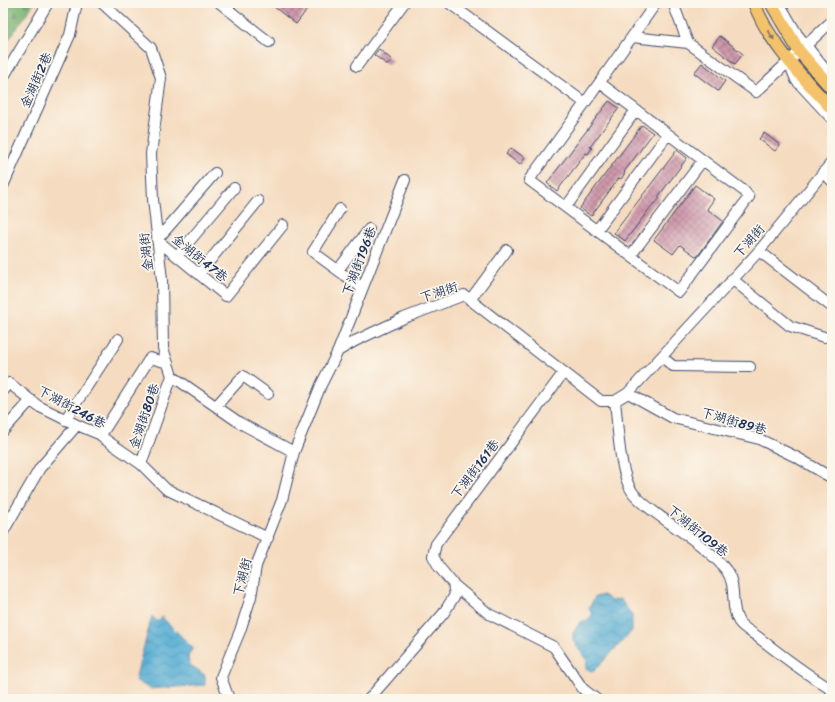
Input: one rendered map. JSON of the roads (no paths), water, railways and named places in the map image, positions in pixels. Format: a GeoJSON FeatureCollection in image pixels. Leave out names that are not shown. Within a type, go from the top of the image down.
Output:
{"type":"FeatureCollection","features":[{"type":"Feature","properties":{"kind":"main road"},"geometry":{"type":"LineString","coordinates":[[771,3],[802,48],[831,84]]}},
{"type":"Feature","properties":{"kind":"main road"},"geometry":{"type":"LineString","coordinates":[[754,4],[770,33],[789,61],[832,109]]}},
{"type":"Feature","properties":{"kind":"street"},"geometry":{"type":"LineString","coordinates":[[3,78],[48,3]]}},
{"type":"Feature","properties":{"kind":"street","name":"金湖街2巷"},"geometry":{"type":"LineString","coordinates":[[3,186],[70,35],[77,3]]}},
{"type":"Feature","properties":{"kind":"street","name":"金湖街"},"geometry":{"type":"LineString","coordinates":[[102,3],[151,48],[161,78],[151,154],[157,240],[162,280],[163,348],[172,376]]}},
{"type":"Feature","properties":{"kind":"street"},"geometry":{"type":"LineString","coordinates":[[220,3],[269,42]]}},
{"type":"Feature","properties":{"kind":"street"},"geometry":{"type":"LineString","coordinates":[[357,66],[404,3]]}},
{"type":"Feature","properties":{"kind":"street"},"geometry":{"type":"LineString","coordinates":[[449,3],[585,104]]}},
{"type":"Feature","properties":{"kind":"street"},"geometry":{"type":"LineString","coordinates":[[600,83],[744,191],[749,197],[679,292],[529,180],[656,3]]}},
{"type":"Feature","properties":{"kind":"street"},"geometry":{"type":"LineString","coordinates":[[673,3],[688,43]]}},
{"type":"Feature","properties":{"kind":"street"},"geometry":{"type":"LineString","coordinates":[[779,3],[797,34],[802,48]]}},
{"type":"Feature","properties":{"kind":"street"},"geometry":{"type":"LineString","coordinates":[[632,37],[688,43],[756,92],[832,21]]}},
{"type":"Feature","properties":{"kind":"street"},"geometry":{"type":"LineString","coordinates":[[789,61],[796,80],[832,119]]}},
{"type":"Feature","properties":{"kind":"street"},"geometry":{"type":"LineString","coordinates":[[566,207],[636,110]]}},
{"type":"Feature","properties":{"kind":"street"},"geometry":{"type":"LineString","coordinates":[[597,230],[668,134]]}},
{"type":"Feature","properties":{"kind":"street"},"geometry":{"type":"LineString","coordinates":[[631,255],[703,160]]}},
{"type":"Feature","properties":{"kind":"street","name":"下湖街"},"geometry":{"type":"LineString","coordinates":[[229,699],[221,677],[240,631],[250,597],[256,566],[282,500],[294,452],[321,385],[338,351],[355,341],[417,313],[464,295],[600,401],[615,401],[628,392],[662,357],[759,251],[832,162]]}},
{"type":"Feature","properties":{"kind":"street"},"geometry":{"type":"LineString","coordinates":[[823,172],[832,181]]}},
{"type":"Feature","properties":{"kind":"street"},"geometry":{"type":"LineString","coordinates":[[157,240],[215,173]]}},
{"type":"Feature","properties":{"kind":"street","name":"下湖街196巷"},"geometry":{"type":"LineString","coordinates":[[338,351],[405,180]]}},
{"type":"Feature","properties":{"kind":"street"},"geometry":{"type":"LineString","coordinates":[[177,256],[234,188]]}},
{"type":"Feature","properties":{"kind":"street"},"geometry":{"type":"LineString","coordinates":[[199,274],[258,201]]}},
{"type":"Feature","properties":{"kind":"street"},"geometry":{"type":"LineString","coordinates":[[340,209],[313,252],[362,288]]}},
{"type":"Feature","properties":{"kind":"street","name":"金湖街47巷"},"geometry":{"type":"LineString","coordinates":[[157,240],[226,296],[282,225]]}},
{"type":"Feature","properties":{"kind":"street"},"geometry":{"type":"LineString","coordinates":[[338,270],[370,229]]}},
{"type":"Feature","properties":{"kind":"street"},"geometry":{"type":"LineString","coordinates":[[470,300],[507,250]]}},
{"type":"Feature","properties":{"kind":"street"},"geometry":{"type":"LineString","coordinates":[[759,251],[832,307]]}},
{"type":"Feature","properties":{"kind":"street"},"geometry":{"type":"LineString","coordinates":[[732,279],[790,326],[824,337]]}},
{"type":"Feature","properties":{"kind":"street"},"geometry":{"type":"LineString","coordinates":[[65,420],[118,339]]}},
{"type":"Feature","properties":{"kind":"street"},"geometry":{"type":"LineString","coordinates":[[662,357],[673,366],[750,367]]}},
{"type":"Feature","properties":{"kind":"street"},"geometry":{"type":"LineString","coordinates":[[101,435],[150,358],[168,363]]}},
{"type":"Feature","properties":{"kind":"street","name":"下湖街161巷"},"geometry":{"type":"LineString","coordinates":[[564,372],[436,544],[433,556],[439,567],[453,584],[489,614],[554,647],[583,689],[596,699]]}},
{"type":"Feature","properties":{"kind":"street"},"geometry":{"type":"LineString","coordinates":[[172,376],[240,423],[294,452]]}},
{"type":"Feature","properties":{"kind":"street","name":"金湖街80巷"},"geometry":{"type":"LineString","coordinates":[[141,464],[172,376]]}},
{"type":"Feature","properties":{"kind":"street"},"geometry":{"type":"LineString","coordinates":[[216,406],[243,376],[268,394]]}},
{"type":"Feature","properties":{"kind":"street","name":"下湖街246巷"},"geometry":{"type":"LineString","coordinates":[[6,386],[31,400],[38,406],[65,420],[101,435],[103,438],[141,464],[166,489],[268,538]]}},
{"type":"Feature","properties":{"kind":"street","name":"下湖街89巷"},"geometry":{"type":"LineString","coordinates":[[628,392],[674,418],[758,439],[798,458],[832,478]]}},
{"type":"Feature","properties":{"kind":"street"},"geometry":{"type":"LineString","coordinates":[[3,432],[31,400]]}},
{"type":"Feature","properties":{"kind":"street","name":"下湖街109巷"},"geometry":{"type":"LineString","coordinates":[[615,401],[626,476],[633,492],[648,508],[686,534],[727,571],[733,584],[734,606],[739,623],[806,675],[832,690]]}},
{"type":"Feature","properties":{"kind":"street"},"geometry":{"type":"LineString","coordinates":[[3,532],[40,468],[77,425]]}},
{"type":"Feature","properties":{"kind":"street"},"geometry":{"type":"LineString","coordinates":[[369,699],[443,614],[455,596],[453,584]]}},
{"type":"Feature","properties":{"kind":"water"},"geometry":{"type":"Polygon","coordinates":[[[603,595],[611,601],[620,599],[632,615],[632,631],[593,672],[586,669],[587,661],[573,641],[573,633],[580,622],[588,620],[592,615],[589,608],[595,597],[603,595]]]}},
{"type":"Feature","properties":{"kind":"water"},"geometry":{"type":"Polygon","coordinates":[[[152,616],[158,622],[162,617],[193,648],[188,656],[189,664],[205,675],[205,685],[150,689],[135,680],[152,616]]]}}]}
